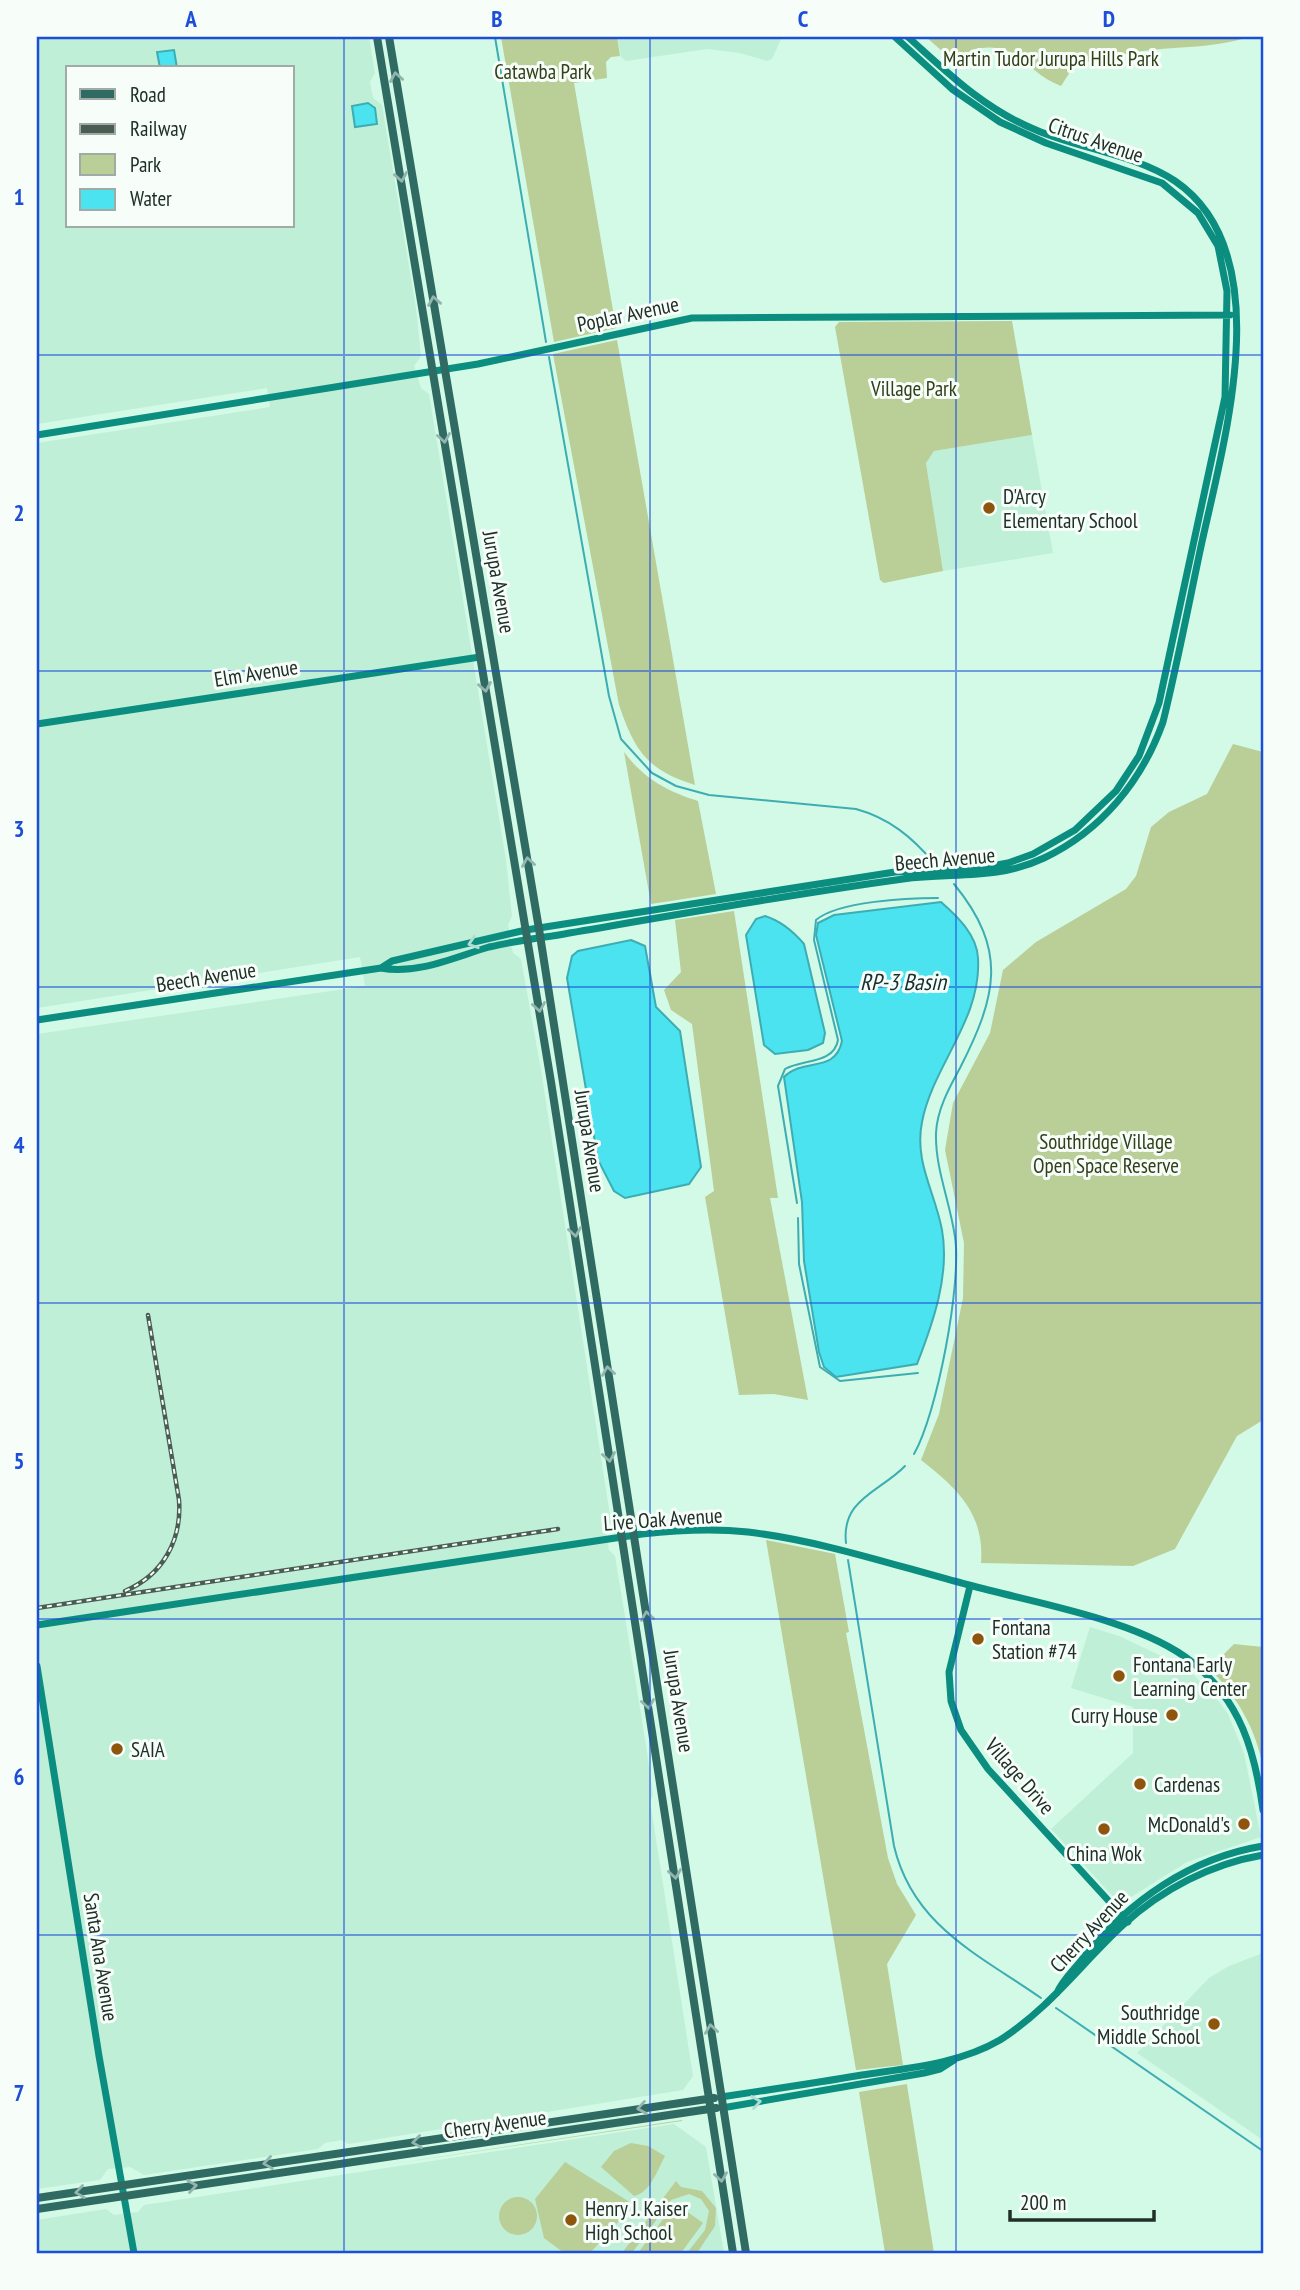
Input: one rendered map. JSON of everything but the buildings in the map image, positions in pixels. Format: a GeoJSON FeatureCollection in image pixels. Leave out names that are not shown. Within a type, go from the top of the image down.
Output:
{"type":"FeatureCollection","features":[{"type":"Feature","properties":{"kind":"main road","name":"Jurupa Avenue"},"geometry":{"type":"LineString","coordinates":[[377,37],[527,935],[733,2253]]}},
{"type":"Feature","properties":{"kind":"main road","name":"Jurupa Avenue"},"geometry":{"type":"LineString","coordinates":[[389,37],[540,933],[746,2253]]}},
{"type":"Feature","properties":{"kind":"main road","name":"Cherry Avenue"},"geometry":{"type":"LineString","coordinates":[[37,2199],[721,2097]]}},
{"type":"Feature","properties":{"kind":"main road","name":"Cherry Avenue"},"geometry":{"type":"LineString","coordinates":[[37,2209],[722,2108]]}},
{"type":"Feature","properties":{"kind":"street","name":"Citrus Avenue"},"geometry":{"type":"LineString","coordinates":[[895,37],[952,89],[1000,122],[1046,143],[1147,176],[1184,198],[1205,222],[1218,246],[1231,315]]}},
{"type":"Feature","properties":{"kind":"street","name":"Citrus Avenue"},"geometry":{"type":"LineString","coordinates":[[908,37],[960,85],[1011,118],[1067,142],[1151,168],[1194,196],[1217,226],[1227,249],[1235,285],[1231,315]]}},
{"type":"Feature","properties":{"kind":"street","name":"Poplar Avenue"},"geometry":{"type":"LineString","coordinates":[[37,435],[446,369],[692,318],[1231,315]]}},
{"type":"Feature","properties":{"kind":"street","name":"Beech Avenue"},"geometry":{"type":"LineString","coordinates":[[37,1020],[381,968],[392,961],[540,933],[905,879],[973,877],[1009,871],[1059,850],[1105,816],[1145,763],[1154,745],[1168,700],[1231,410],[1231,315]]}},
{"type":"Feature","properties":{"kind":"street","name":"Elm Avenue"},"geometry":{"type":"LineString","coordinates":[[37,724],[480,657]]}},
{"type":"Feature","properties":{"kind":"street","name":"Live Oak Avenue"},"geometry":{"type":"LineString","coordinates":[[37,1625],[528,1549],[682,1531],[744,1532],[832,1548],[1145,1635],[1191,1661],[1223,1692],[1243,1725],[1255,1761],[1263,1810]]}},
{"type":"Feature","properties":{"kind":"street","name":"Village Drive"},"geometry":{"type":"LineString","coordinates":[[970,1586],[949,1672],[951,1701],[961,1730],[988,1769],[1125,1919]]}},
{"type":"Feature","properties":{"kind":"street","name":"Santa Ana Avenue"},"geometry":{"type":"LineString","coordinates":[[37,1666],[99,2056],[134,2253]]}},
{"type":"Feature","properties":{"kind":"street","name":"Cherry Avenue"},"geometry":{"type":"LineString","coordinates":[[722,2108],[940,2069],[954,2059],[998,2040],[1041,2009],[1093,1947],[1152,1892],[1186,1871],[1231,1853],[1263,1846]]}},
{"type":"Feature","properties":{"kind":"street","name":"Cherry Avenue"},"geometry":{"type":"LineString","coordinates":[[1125,1919],[1191,1878],[1226,1864],[1263,1855]]}},
{"type":"Feature","properties":{"kind":"street","name":"Cherry Avenue"},"geometry":{"type":"LineString","coordinates":[[721,2097],[954,2059]]}},
{"type":"Feature","properties":{"kind":"shaded area"},"geometry":{"type":"Polygon","coordinates":[[[37,37],[369,37],[375,73],[370,82],[373,98],[382,105],[416,308],[421,356],[414,366],[421,388],[429,394],[506,860],[512,916],[508,925],[513,953],[521,959],[541,1070],[611,1522],[606,1532],[609,1550],[615,1556],[646,1745],[653,1795],[650,1801],[693,2076],[683,2090],[348,2144],[342,2140],[325,2143],[318,2149],[144,2175],[130,2167],[108,2169],[100,2180],[37,2189],[37,1034],[365,986],[360,957],[37,1008],[37,443],[270,407],[267,388],[37,424],[37,37]]]}},
{"type":"Feature","properties":{"kind":"shaded area"},"geometry":{"type":"Polygon","coordinates":[[[617,37],[782,37],[772,59],[767,61],[740,53],[707,49],[626,61],[621,57],[617,37]]]}},
{"type":"Feature","properties":{"kind":"shaded area","name":"D'Arcy Elementary School"},"geometry":{"type":"Polygon","coordinates":[[[1032,435],[1053,553],[943,571],[926,463],[934,451],[1032,435]]]}},
{"type":"Feature","properties":{"kind":"shaded area"},"geometry":{"type":"Polygon","coordinates":[[[1090,1627],[1119,1636],[1176,1663],[1192,1673],[1220,1703],[1228,1714],[1244,1753],[1261,1837],[1187,1862],[1120,1904],[1051,1829],[1133,1753],[1133,1707],[1071,1688],[1090,1627]]]}},
{"type":"Feature","properties":{"kind":"shaded area","name":"Southridge Middle School"},"geometry":{"type":"Polygon","coordinates":[[[1263,1953],[1263,2140],[1137,2053],[1209,1978],[1229,1966],[1263,1953]]]}},
{"type":"Feature","properties":{"kind":"shaded area"},"geometry":{"type":"Polygon","coordinates":[[[674,2124],[706,2147],[724,2253],[37,2253],[37,2220],[106,2209],[114,2215],[138,2212],[144,2205],[674,2124]]]}},
{"type":"Feature","properties":{"kind":"green space","name":"Catawba Park"},"geometry":{"type":"Polygon","coordinates":[[[501,37],[617,37],[620,56],[611,57],[606,62],[607,78],[574,83],[616,328],[554,342],[501,37]]]}},
{"type":"Feature","properties":{"kind":"green space","name":"Martin Tudor Jurupa Hills Park"},"geometry":{"type":"Polygon","coordinates":[[[926,37],[1249,37],[1207,45],[1135,52],[1099,61],[1077,61],[1061,86],[1049,81],[1005,50],[981,48],[951,59],[926,37]]]}},
{"type":"Feature","properties":{"kind":"green space","name":"Village Park"},"geometry":{"type":"Polygon","coordinates":[[[1012,321],[1032,435],[934,451],[926,463],[943,571],[884,583],[880,580],[835,327],[839,322],[1012,321]]]}},
{"type":"Feature","properties":{"kind":"green space"},"geometry":{"type":"Polygon","coordinates":[[[617,340],[695,785],[665,773],[645,757],[631,735],[619,705],[553,354],[617,340]]]}},
{"type":"Feature","properties":{"kind":"green space","name":"Southridge Village Open Space Reserve"},"geometry":{"type":"Polygon","coordinates":[[[1233,744],[1263,752],[1263,1420],[1237,1436],[1175,1549],[1133,1566],[981,1563],[981,1546],[973,1516],[957,1492],[921,1460],[939,1414],[963,1298],[964,1243],[945,1150],[953,1103],[990,1033],[1003,970],[1036,942],[1126,889],[1136,876],[1151,827],[1169,812],[1207,794],[1233,744]]]}},
{"type":"Feature","properties":{"kind":"green space"},"geometry":{"type":"Polygon","coordinates":[[[624,752],[640,770],[657,783],[698,801],[716,894],[651,904],[624,752]]]}},
{"type":"Feature","properties":{"kind":"green space"},"geometry":{"type":"Polygon","coordinates":[[[734,911],[778,1198],[770,1198],[808,1400],[774,1394],[739,1395],[705,1197],[714,1191],[692,1024],[671,1010],[664,990],[681,972],[675,920],[734,911]]]}},
{"type":"Feature","properties":{"kind":"green space"},"geometry":{"type":"Polygon","coordinates":[[[766,1540],[835,1554],[849,1632],[846,1633],[888,1858],[897,1884],[916,1915],[887,1964],[903,2065],[856,2070],[766,1540]]]}},
{"type":"Feature","properties":{"kind":"green space"},"geometry":{"type":"Polygon","coordinates":[[[1234,1644],[1263,1647],[1263,1767],[1256,1740],[1245,1716],[1231,1693],[1213,1672],[1213,1665],[1234,1644]]]}},
{"type":"Feature","properties":{"kind":"green space"},"geometry":{"type":"Polygon","coordinates":[[[907,2084],[934,2253],[885,2253],[859,2092],[907,2084]]]}},
{"type":"Feature","properties":{"kind":"green space"},"geometry":{"type":"Polygon","coordinates":[[[682,2120],[682,2121],[385,2165],[682,2120]]]}},
{"type":"Feature","properties":{"kind":"green space"},"geometry":{"type":"Polygon","coordinates":[[[631,2143],[648,2146],[665,2156],[649,2186],[634,2196],[601,2167],[614,2151],[631,2143]]]}},
{"type":"Feature","properties":{"kind":"green space"},"geometry":{"type":"Polygon","coordinates":[[[565,2162],[628,2201],[630,2209],[590,2253],[564,2253],[544,2238],[535,2199],[565,2162]]]}},
{"type":"Feature","properties":{"kind":"green space"},"geometry":{"type":"Polygon","coordinates":[[[676,2181],[681,2187],[702,2191],[716,2208],[715,2226],[697,2253],[687,2253],[705,2230],[709,2211],[701,2199],[689,2194],[671,2200],[632,2253],[622,2253],[676,2181]]]}},
{"type":"Feature","properties":{"kind":"green space"},"geometry":{"type":"Polygon","coordinates":[[[518,2197],[531,2203],[537,2216],[531,2229],[518,2235],[505,2229],[499,2216],[505,2203],[518,2197]]]}},
{"type":"Feature","properties":{"kind":"green space"},"geometry":{"type":"Polygon","coordinates":[[[675,2203],[703,2223],[681,2253],[638,2253],[675,2203]]]}},
{"type":"Feature","properties":{"kind":"water"},"geometry":{"type":"Polygon","coordinates":[[[174,50],[177,66],[160,66],[157,52],[174,50]]]}},
{"type":"Feature","properties":{"kind":"water"},"geometry":{"type":"Polygon","coordinates":[[[368,103],[375,108],[377,124],[355,127],[352,106],[368,103]]]}},
{"type":"Feature","properties":{"kind":"water","name":"RP-3 Basin"},"geometry":{"type":"Polygon","coordinates":[[[941,902],[970,934],[978,958],[972,1001],[928,1101],[920,1137],[923,1164],[942,1230],[944,1264],[939,1298],[917,1364],[836,1377],[824,1367],[819,1352],[804,1261],[802,1202],[784,1077],[792,1071],[833,1058],[842,1041],[816,935],[818,923],[834,915],[941,902]]]}},
{"type":"Feature","properties":{"kind":"water","name":"RP-3 Basin"},"geometry":{"type":"Polygon","coordinates":[[[765,916],[786,927],[804,944],[825,1033],[823,1043],[808,1050],[775,1054],[764,1045],[746,935],[756,919],[765,916]]]}},
{"type":"Feature","properties":{"kind":"water"},"geometry":{"type":"Polygon","coordinates":[[[631,940],[645,946],[656,1007],[680,1031],[701,1167],[689,1184],[625,1198],[614,1191],[598,1160],[567,978],[572,956],[578,951],[631,940]]]}},
{"type":"Feature","properties":{"kind":"waterway"},"geometry":{"type":"LineString","coordinates":[[495,37],[546,342]]}},
{"type":"Feature","properties":{"kind":"waterway"},"geometry":{"type":"LineString","coordinates":[[549,357],[609,696],[621,739],[652,773],[676,786],[709,795],[856,809],[899,830],[934,863]]}},
{"type":"Feature","properties":{"kind":"waterway"},"geometry":{"type":"LineString","coordinates":[[914,1454],[923,1435],[939,1380],[955,1285],[955,1237],[940,1172],[936,1146],[937,1124],[944,1099],[982,1019],[991,974],[990,953],[983,931],[972,908],[954,884]]}},
{"type":"Feature","properties":{"kind":"waterway"},"geometry":{"type":"LineString","coordinates":[[797,1203],[778,1086],[785,1069],[824,1057],[831,1053],[838,1040],[814,940],[816,920],[826,914],[857,905],[938,898]]}},
{"type":"Feature","properties":{"kind":"waterway"},"geometry":{"type":"LineString","coordinates":[[798,1218],[799,1264],[820,1367],[840,1381],[918,1373]]}},
{"type":"Feature","properties":{"kind":"waterway"},"geometry":{"type":"LineString","coordinates":[[846,1543],[846,1528],[856,1506],[905,1466]]}},
{"type":"Feature","properties":{"kind":"waterway"},"geometry":{"type":"LineString","coordinates":[[848,1560],[894,1846],[903,1874],[932,1918],[951,1936],[1041,1998]]}},
{"type":"Feature","properties":{"kind":"waterway"},"geometry":{"type":"LineString","coordinates":[[1056,2008],[1263,2151]]}},
{"type":"Feature","properties":{"kind":"railway"},"geometry":{"type":"LineString","coordinates":[[125,1591],[150,1576],[160,1566],[173,1542],[179,1515],[179,1500],[148,1315]]}},
{"type":"Feature","properties":{"kind":"railway"},"geometry":{"type":"LineString","coordinates":[[37,1608],[558,1529]]}},
{"type":"Feature","properties":{"kind":"place","name":"D'Arcy Elementary School"},"geometry":{"type":"Point","coordinates":[989,508]}},
{"type":"Feature","properties":{"kind":"place","name":"Fontana Station #74"},"geometry":{"type":"Point","coordinates":[978,1639]}},
{"type":"Feature","properties":{"kind":"place","name":"Fontana Early Learning Center"},"geometry":{"type":"Point","coordinates":[1119,1676]}},
{"type":"Feature","properties":{"kind":"place","name":"Curry House"},"geometry":{"type":"Point","coordinates":[1172,1715]}},
{"type":"Feature","properties":{"kind":"place","name":"SAIA"},"geometry":{"type":"Point","coordinates":[117,1749]}},
{"type":"Feature","properties":{"kind":"place","name":"Cardenas"},"geometry":{"type":"Point","coordinates":[1140,1784]}},
{"type":"Feature","properties":{"kind":"place","name":"McDonald's"},"geometry":{"type":"Point","coordinates":[1244,1824]}},
{"type":"Feature","properties":{"kind":"place","name":"China Wok"},"geometry":{"type":"Point","coordinates":[1104,1829]}},
{"type":"Feature","properties":{"kind":"place","name":"Southridge Middle School"},"geometry":{"type":"Point","coordinates":[1214,2024]}},
{"type":"Feature","properties":{"kind":"place","name":"Henry J. Kaiser High School"},"geometry":{"type":"Point","coordinates":[571,2220]}}]}
